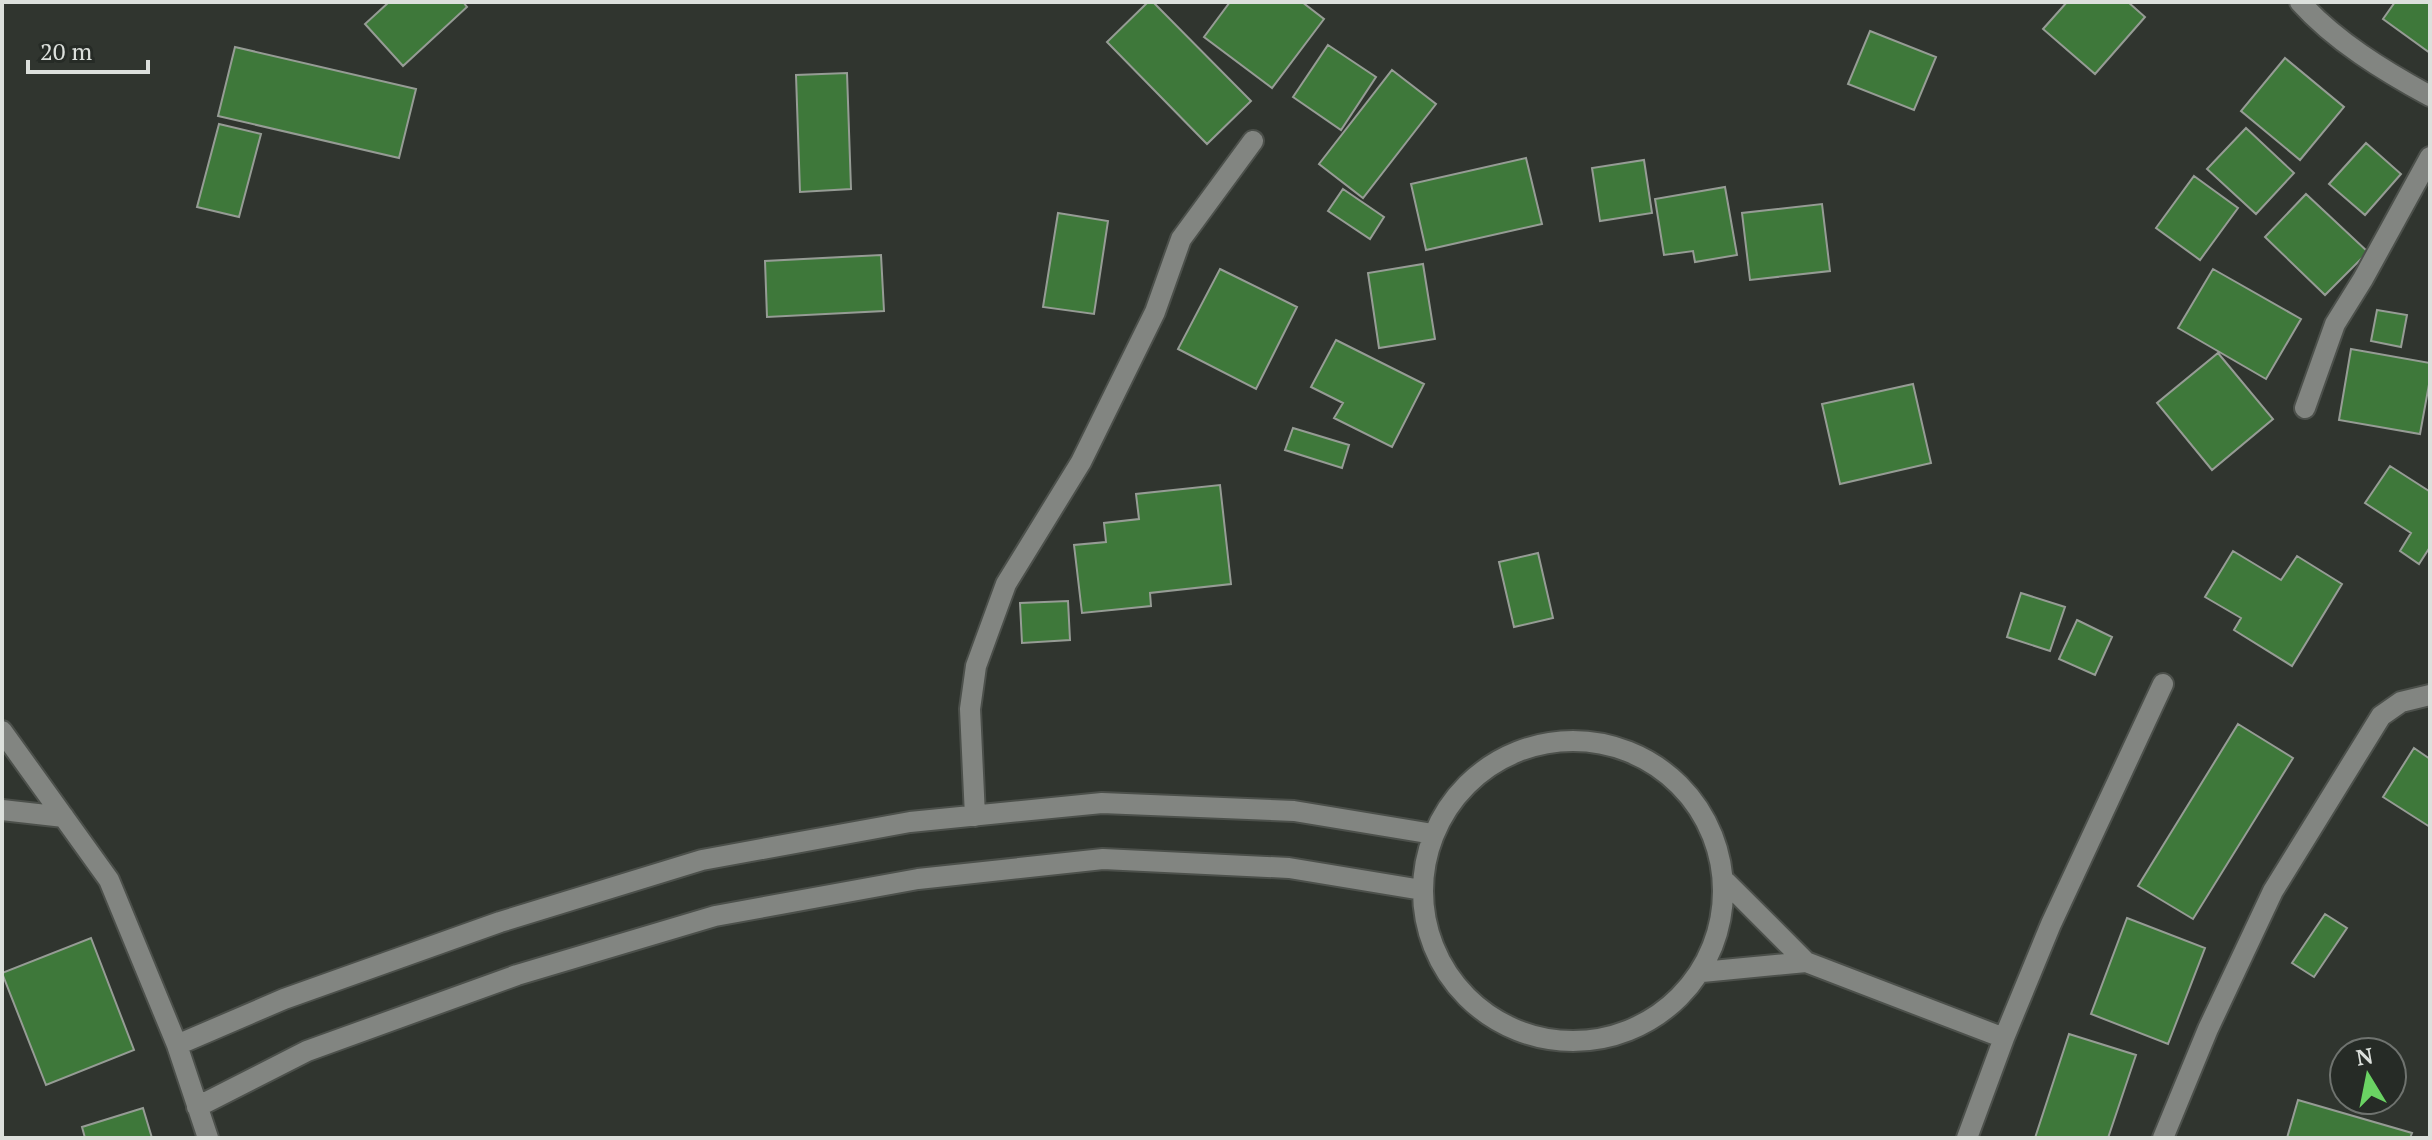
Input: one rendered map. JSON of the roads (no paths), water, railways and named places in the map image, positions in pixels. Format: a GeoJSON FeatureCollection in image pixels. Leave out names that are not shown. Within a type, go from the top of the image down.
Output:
{"type":"FeatureCollection","features":[{"type":"Feature","properties":{"kind":"street"},"geometry":{"type":"LineString","coordinates":[[2300,2],[2383,70],[2430,96]]}},
{"type":"Feature","properties":{"kind":"street"},"geometry":{"type":"LineString","coordinates":[[975,816],[970,709],[976,666],[1006,584],[1081,462],[1155,312],[1181,239],[1253,141]]}},
{"type":"Feature","properties":{"kind":"street"},"geometry":{"type":"LineString","coordinates":[[2305,408],[2335,324],[2430,157]]}},
{"type":"Feature","properties":{"kind":"street"},"geometry":{"type":"LineString","coordinates":[[1967,1138],[2051,924],[2163,684]]}},
{"type":"Feature","properties":{"kind":"street"},"geometry":{"type":"LineString","coordinates":[[2163,1138],[2208,1029],[2273,891],[2381,716],[2401,702],[2430,695]]}},
{"type":"Feature","properties":{"kind":"street"},"geometry":{"type":"LineString","coordinates":[[2,731],[109,880],[177,1045],[208,1138]]}},
{"type":"Feature","properties":{"kind":"street"},"geometry":{"type":"LineString","coordinates":[[1548,742],[1599,742],[1647,759],[1687,790],[1714,833],[1726,882],[1720,929],[1702,972],[1669,1008],[1627,1032],[1580,1042],[1531,1036],[1486,1015],[1451,981],[1429,938],[1422,890],[1424,862],[1433,834],[1460,791],[1500,759],[1548,742]]}},
{"type":"Feature","properties":{"kind":"street"},"geometry":{"type":"LineString","coordinates":[[177,1045],[284,999],[500,922],[702,860],[910,822],[1102,803],[1294,811],[1433,834]]}},
{"type":"Feature","properties":{"kind":"street"},"geometry":{"type":"LineString","coordinates":[[2,810],[64,817]]}},
{"type":"Feature","properties":{"kind":"street"},"geometry":{"type":"LineString","coordinates":[[197,1107],[307,1051],[517,975],[715,916],[918,879],[1103,859],[1289,868],[1422,890]]}},
{"type":"Feature","properties":{"kind":"street"},"geometry":{"type":"LineString","coordinates":[[1726,882],[1806,962],[2004,1038]]}},
{"type":"Feature","properties":{"kind":"street"},"geometry":{"type":"LineString","coordinates":[[1702,972],[1806,962]]}}]}
